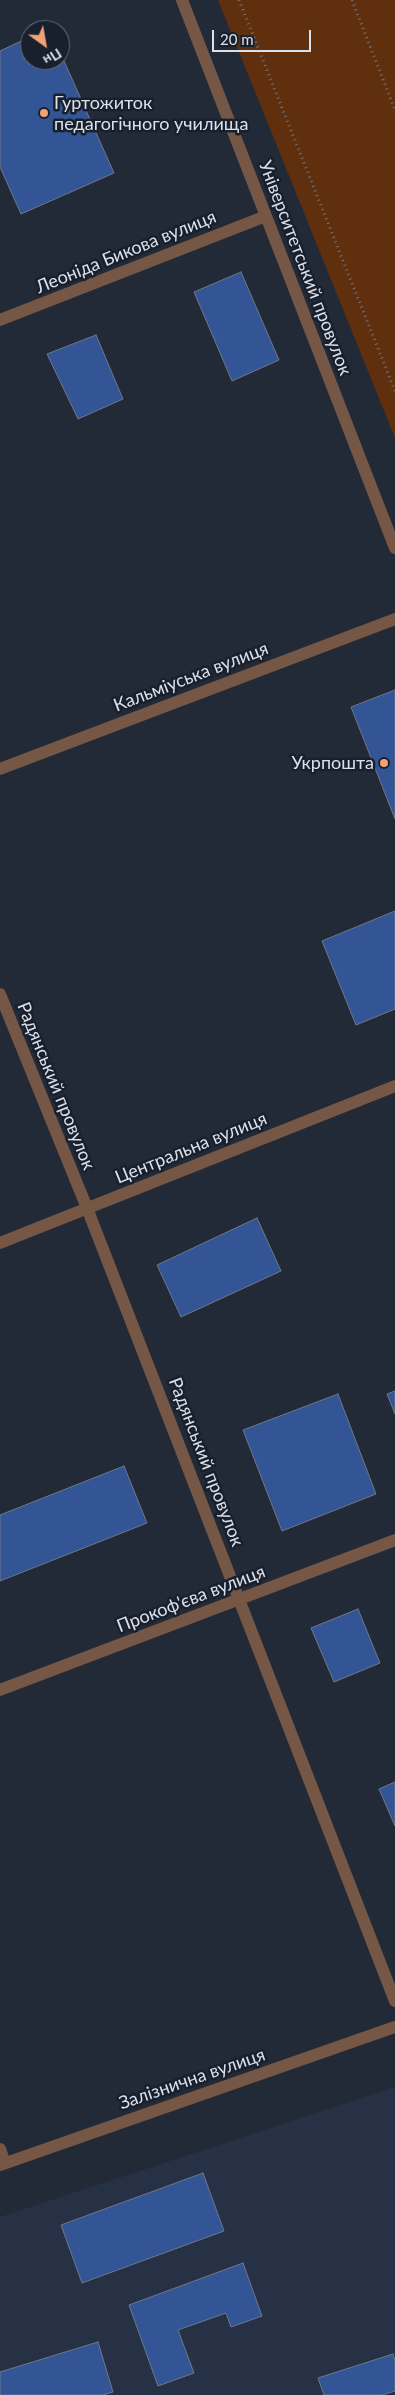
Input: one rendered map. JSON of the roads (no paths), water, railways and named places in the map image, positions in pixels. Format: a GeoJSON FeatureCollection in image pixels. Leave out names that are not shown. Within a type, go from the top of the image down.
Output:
{"type":"FeatureCollection","features":[{"type":"Feature","properties":{"kind":"street","name":"Університетський провулок"},"geometry":{"type":"LineString","coordinates":[[182,0],[395,548]]}},
{"type":"Feature","properties":{"kind":"street","name":"Леоніда Бикова вулиця"},"geometry":{"type":"LineString","coordinates":[[0,320],[266,216]]}},
{"type":"Feature","properties":{"kind":"street","name":"Кальміуська вулиця"},"geometry":{"type":"LineString","coordinates":[[0,769],[395,619]]}},
{"type":"Feature","properties":{"kind":"street","name":"Радянський провулок"},"geometry":{"type":"LineString","coordinates":[[0,994],[87,1208],[395,2001]]}},
{"type":"Feature","properties":{"kind":"street","name":"Центральна вулиця"},"geometry":{"type":"LineString","coordinates":[[0,1243],[395,1086]]}},
{"type":"Feature","properties":{"kind":"street","name":"Прокоф'єва вулиця"},"geometry":{"type":"LineString","coordinates":[[0,1690],[395,1540]]}},
{"type":"Feature","properties":{"kind":"street","name":"Залізнична вулиця"},"geometry":{"type":"LineString","coordinates":[[2,2164],[395,2027]]}},
{"type":"Feature","properties":{"kind":"street"},"geometry":{"type":"LineString","coordinates":[[0,2149],[2,2164]]}},
{"type":"Feature","properties":{"kind":"place","name":"Гуртожиток педагогічного училища"},"geometry":{"type":"Point","coordinates":[44,113]}},
{"type":"Feature","properties":{"kind":"place","name":"Укрпошта"},"geometry":{"type":"Point","coordinates":[384,763]}}]}
